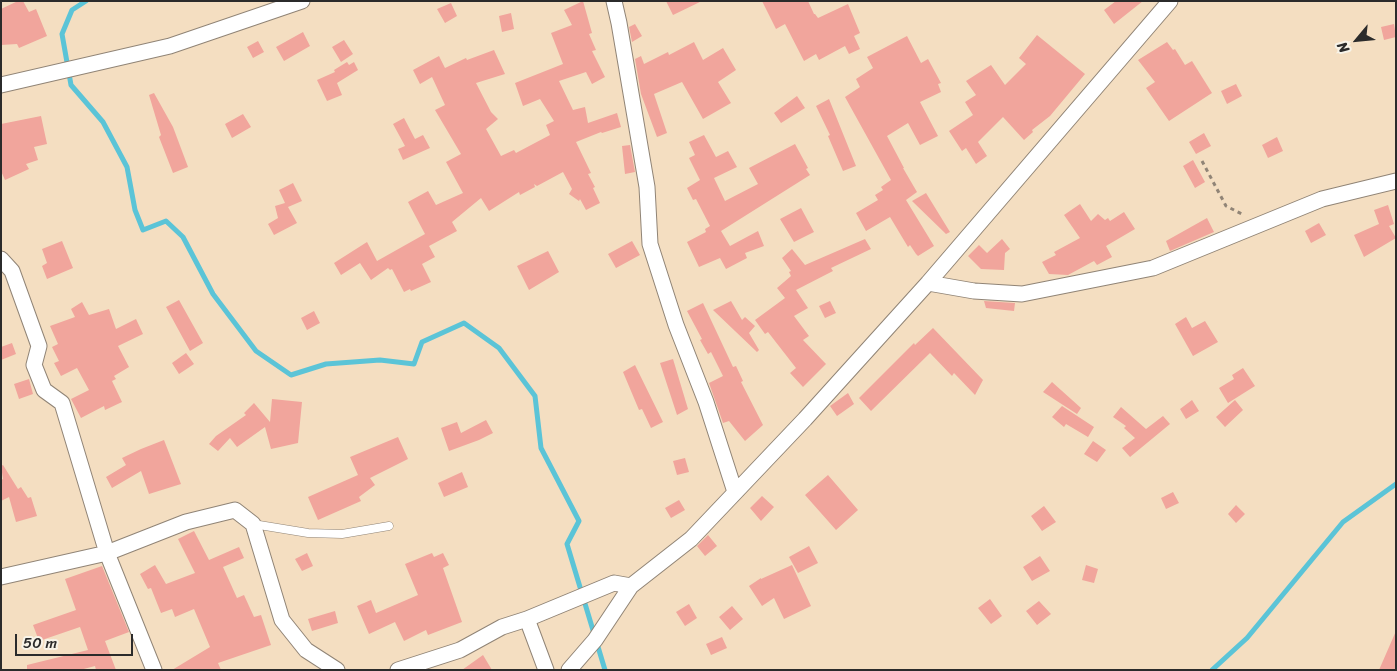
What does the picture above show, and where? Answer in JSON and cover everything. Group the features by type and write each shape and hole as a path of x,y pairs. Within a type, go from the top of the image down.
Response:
{"street":[{"path":"1,86 170,46 302,1"},
{"path":"614,1 647,187 650,244 676,325 706,402 735,492"},
{"path":"569,670 596,640 631,586 690,539 928,283 1170,1"},
{"path":"928,283 974,291 1022,294 1153,268 1322,199 1396,181"},
{"path":"1,259 12,271 39,346 34,365 44,390 62,403 107,553 154,670"},
{"path":"1,578 107,553 186,522 235,510 253,524 282,620 306,650 338,670"},
{"path":"398,670 460,650 502,627 527,619 614,583 631,586"},
{"path":"527,619 546,670"}],"lane":[{"path":"253,524 272,529 316,534 342,534 389,526"}],"path":[{"path":"1202,162 1226,206 1260,224"}],"building":[{"path":"18,1 23,1 29,12 36,9 47,36 19,48 17,44 1,45 1,9"},
{"path":"583,1 592,33 589,34 596,50 592,51 605,77 592,84 586,72 559,81 573,110 585,107 588,123 617,113 621,127 601,132 576,142 591,173 588,174 600,203 586,210 580,199 579,201 569,194 572,189 563,172 537,186 534,184 535,187 520,195 519,192 489,211 481,198 452,222 457,231 429,246 435,257 422,264 431,282 404,292 392,269 388,268 371,280 360,263 341,275 334,263 367,242 377,261 425,234 408,202 428,191 436,205 463,193 446,162 461,154 435,110 445,105 432,77 420,84 413,70 439,56 445,68 466,58 467,60 494,50 505,74 476,83 491,112 498,119 486,129 501,156 514,150 516,153 550,135 546,125 554,121 540,99 523,106 515,83 563,64 551,33 572,25 564,10"},
{"path":"666,1 702,1 673,15"},
{"path":"762,1 808,1 818,18 848,4 860,33 854,36 860,49 849,54 845,46 819,60 816,54 804,61 785,24 776,29"},
{"path":"1116,1 1143,1 1114,24 1104,10"},
{"path":"451,3 457,16 445,23 437,9"},
{"path":"511,13 514,29 502,32 499,16"},
{"path":"635,24 642,36 632,42 629,27"},
{"path":"1394,24 1396,37 1384,40 1381,27"},
{"path":"303,32 310,46 284,61 276,47"},
{"path":"1037,35 1085,74 1050,116 1032,130 1033,132 1024,140 1003,117 978,142 987,156 976,164 966,148 962,151 949,131 973,115 965,102 976,95 966,81 991,65 1005,85 1026,64 1019,58"},
{"path":"907,36 921,63 928,59 941,83 938,84 941,92 920,102 938,136 920,145 908,123 887,136 917,192 906,200 934,246 918,256 910,245 908,247 890,217 866,231 856,213 878,200 875,195 883,190 881,187 891,180 845,97 860,87 856,79 873,68 867,57"},
{"path":"344,40 353,54 341,62 332,47"},
{"path":"258,41 264,52 253,58 247,47"},
{"path":"694,42 703,60 723,48 736,70 718,82 731,103 703,119 682,82 654,94 667,133 657,137 641,94 635,59 641,56 644,64 668,52 669,55"},
{"path":"1167,42 1173,50 1175,49 1185,65 1192,61 1212,93 1169,121 1146,88 1155,82 1138,60"},
{"path":"347,62 349,65 354,62 358,70 337,83 342,95 327,101 317,80 335,72 334,70"},
{"path":"1236,84 1242,96 1227,104 1221,91"},
{"path":"154,93 173,127 188,167 173,173 159,137 161,135 149,95"},
{"path":"797,96 805,108 781,123 774,113"},
{"path":"829,99 856,166 843,171 828,136 830,135 816,106"},
{"path":"243,114 251,127 232,138 225,124"},
{"path":"41,116 47,144 34,147 38,160 26,164 29,169 5,180 1,171 1,124"},
{"path":"404,118 415,139 423,135 430,148 403,160 398,149 405,146 393,124"},
{"path":"1204,133 1211,146 1196,154 1189,142"},
{"path":"704,135 716,157 728,151 737,167 714,178 725,201 758,184 749,168 795,144 810,175 721,231 730,246 758,231 764,246 745,253 747,258 726,269 720,258 699,267 687,242 706,232 705,229 710,226 696,199 693,200 687,188 700,180 689,158 695,155 689,142"},
{"path":"1277,137 1283,151 1268,158 1262,145"},
{"path":"630,145 635,172 625,174 622,146"},
{"path":"1193,160 1205,182 1195,188 1183,166"},
{"path":"293,183 302,201 288,207 297,223 274,235 268,224 278,218 275,206 285,203 279,190"},
{"path":"926,193 950,232 946,234 912,201"},
{"path":"1080,204 1091,221 1098,214 1105,220 1108,218 1110,221 1124,212 1135,229 1106,246 1112,257 1097,265 1094,261 1068,275 1049,274 1042,262 1056,255 1054,252 1080,238 1064,215"},
{"path":"1388,205 1394,224 1389,226 1396,238 1364,257 1354,235 1379,224 1374,210"},
{"path":"801,208 814,232 794,242 780,219"},
{"path":"1207,218 1214,232 1170,251 1166,241"},
{"path":"1319,223 1326,235 1311,243 1305,231"},
{"path":"865,239 871,249 831,268 833,271 796,290 808,308 794,316 809,336 803,340 826,364 803,387 790,373 796,368 768,332 765,334 755,320 785,298 777,288 791,276 789,272 791,271 782,258 792,249 805,265"},
{"path":"1002,239 1010,249 1005,253 1004,270 981,269 968,256 979,245 987,253"},
{"path":"62,241 73,268 47,279 42,266 47,263 42,249"},
{"path":"632,241 640,255 616,268 608,254"},
{"path":"548,251 559,272 529,290 517,266"},
{"path":"179,300 203,343 190,351 166,307"},
{"path":"731,301 742,320 745,317 755,326 749,333 759,350 757,352 713,310"},
{"path":"830,301 836,313 825,318 819,306"},
{"path":"984,301 1015,303 1014,311 986,308"},
{"path":"82,302 89,315 109,309 116,329 136,319 143,334 118,346 129,367 114,376 116,379 112,381 122,402 105,410 104,406 81,418 71,399 89,390 77,368 61,376 54,363 59,361 52,347 58,344 50,326 75,317 71,309"},
{"path":"703,303 733,367 736,366 743,381 741,382 763,425 745,441 729,421 723,423 709,383 723,376 711,352 708,354 700,340 702,339 687,311"},
{"path":"314,311 320,323 307,330 301,318"},
{"path":"1186,317 1192,328 1205,321 1218,342 1193,356 1175,324"},
{"path":"933,328 983,380 975,395 954,373 952,376 930,353 871,411 859,398 914,343 915,345"},
{"path":"12,343 16,354 1,360 1,347"},
{"path":"186,353 194,364 179,374 172,363"},
{"path":"673,359 688,409 677,415 660,363"},
{"path":"635,365 663,422 651,428 642,409 639,410 623,372"},
{"path":"1243,368 1255,386 1228,403 1219,388 1234,379 1232,375"},
{"path":"29,379 33,394 19,399 14,384"},
{"path":"1052,382 1081,408 1077,414 1043,392"},
{"path":"848,393 854,404 837,416 830,406"},
{"path":"272,399 302,402 298,443 271,449 265,427 237,447 230,438 218,451 209,444 216,436 246,415 244,413 254,403 270,422"},
{"path":"1192,400 1199,411 1186,419 1180,409"},
{"path":"1235,400 1243,410 1225,427 1216,417"},
{"path":"1062,406 1094,427 1088,437 1066,424 1064,427 1052,417"},
{"path":"1121,407 1146,429 1163,416 1170,424 1130,457 1122,448 1135,438 1124,428 1126,426 1113,417"},
{"path":"486,420 493,433 449,451 441,428 457,422 461,433"},
{"path":"398,437 408,459 370,478 375,485 359,497 361,501 318,520 308,497 358,475 350,457"},
{"path":"164,440 181,484 149,494 141,471 112,488 106,477 126,465 122,458"},
{"path":"1093,441 1106,450 1097,462 1084,454"},
{"path":"685,458 689,472 677,475 673,461"},
{"path":"3,465 18,489 21,487 28,498 31,497 37,516 16,522 9,497 1,501 1,480 3,479 1,466"},
{"path":"462,472 468,487 444,497 438,483"},
{"path":"828,475 858,510 836,530 805,495"},
{"path":"1173,492 1179,503 1166,509 1161,498"},
{"path":"762,496 774,507 761,521 750,508"},
{"path":"679,500 685,510 671,518 665,508"},
{"path":"1236,505 1245,514 1236,523 1228,514"},
{"path":"1044,506 1056,522 1042,531 1031,516"},
{"path":"194,531 209,560 239,547 244,558 223,567 237,598 244,595 254,617 261,615 271,645 218,663 221,670 172,670 210,647 194,609 175,617 172,609 161,613 151,588 148,589 140,574 155,565 166,584 195,573 178,539"},
{"path":"708,535 717,546 705,556 697,546"},
{"path":"809,546 818,563 798,573 789,557"},
{"path":"307,553 313,566 302,571 295,559"},
{"path":"432,553 434,557 443,553 449,565 443,568 462,622 428,635 426,630 404,641 395,622 369,634 357,606 371,600 376,613 418,595 405,564"},
{"path":"1040,556 1050,571 1032,581 1023,567"},
{"path":"792,565 811,606 784,619 774,598 762,606 749,586 761,578"},
{"path":"1086,565 1098,569 1094,583 1082,580"},
{"path":"102,566 129,632 105,641 116,670 96,670 95,666 80,670 27,670 27,665 88,650 80,627 39,641 33,625 76,610 65,579"},
{"path":"990,599 1002,616 991,624 978,608"},
{"path":"1039,601 1051,614 1037,625 1026,611"},
{"path":"689,604 697,618 685,626 676,612"},
{"path":"732,606 743,619 730,630 719,617"},
{"path":"335,611 338,623 312,631 308,619"},
{"path":"1396,631 1396,670 1379,670"},
{"path":"722,637 727,648 711,655 706,644"},
{"path":"483,655 492,670 462,670"}],"waterway":[{"path":"86,1 72,10 62,34 71,85 103,122 127,167 135,210 143,230 166,221 183,237 213,294 256,351 291,375 326,364 380,360 414,364 422,342 464,323 499,348 535,396 541,448 579,521 567,544 605,670"},
{"path":"1212,670 1247,638 1343,522 1396,484"}]}
